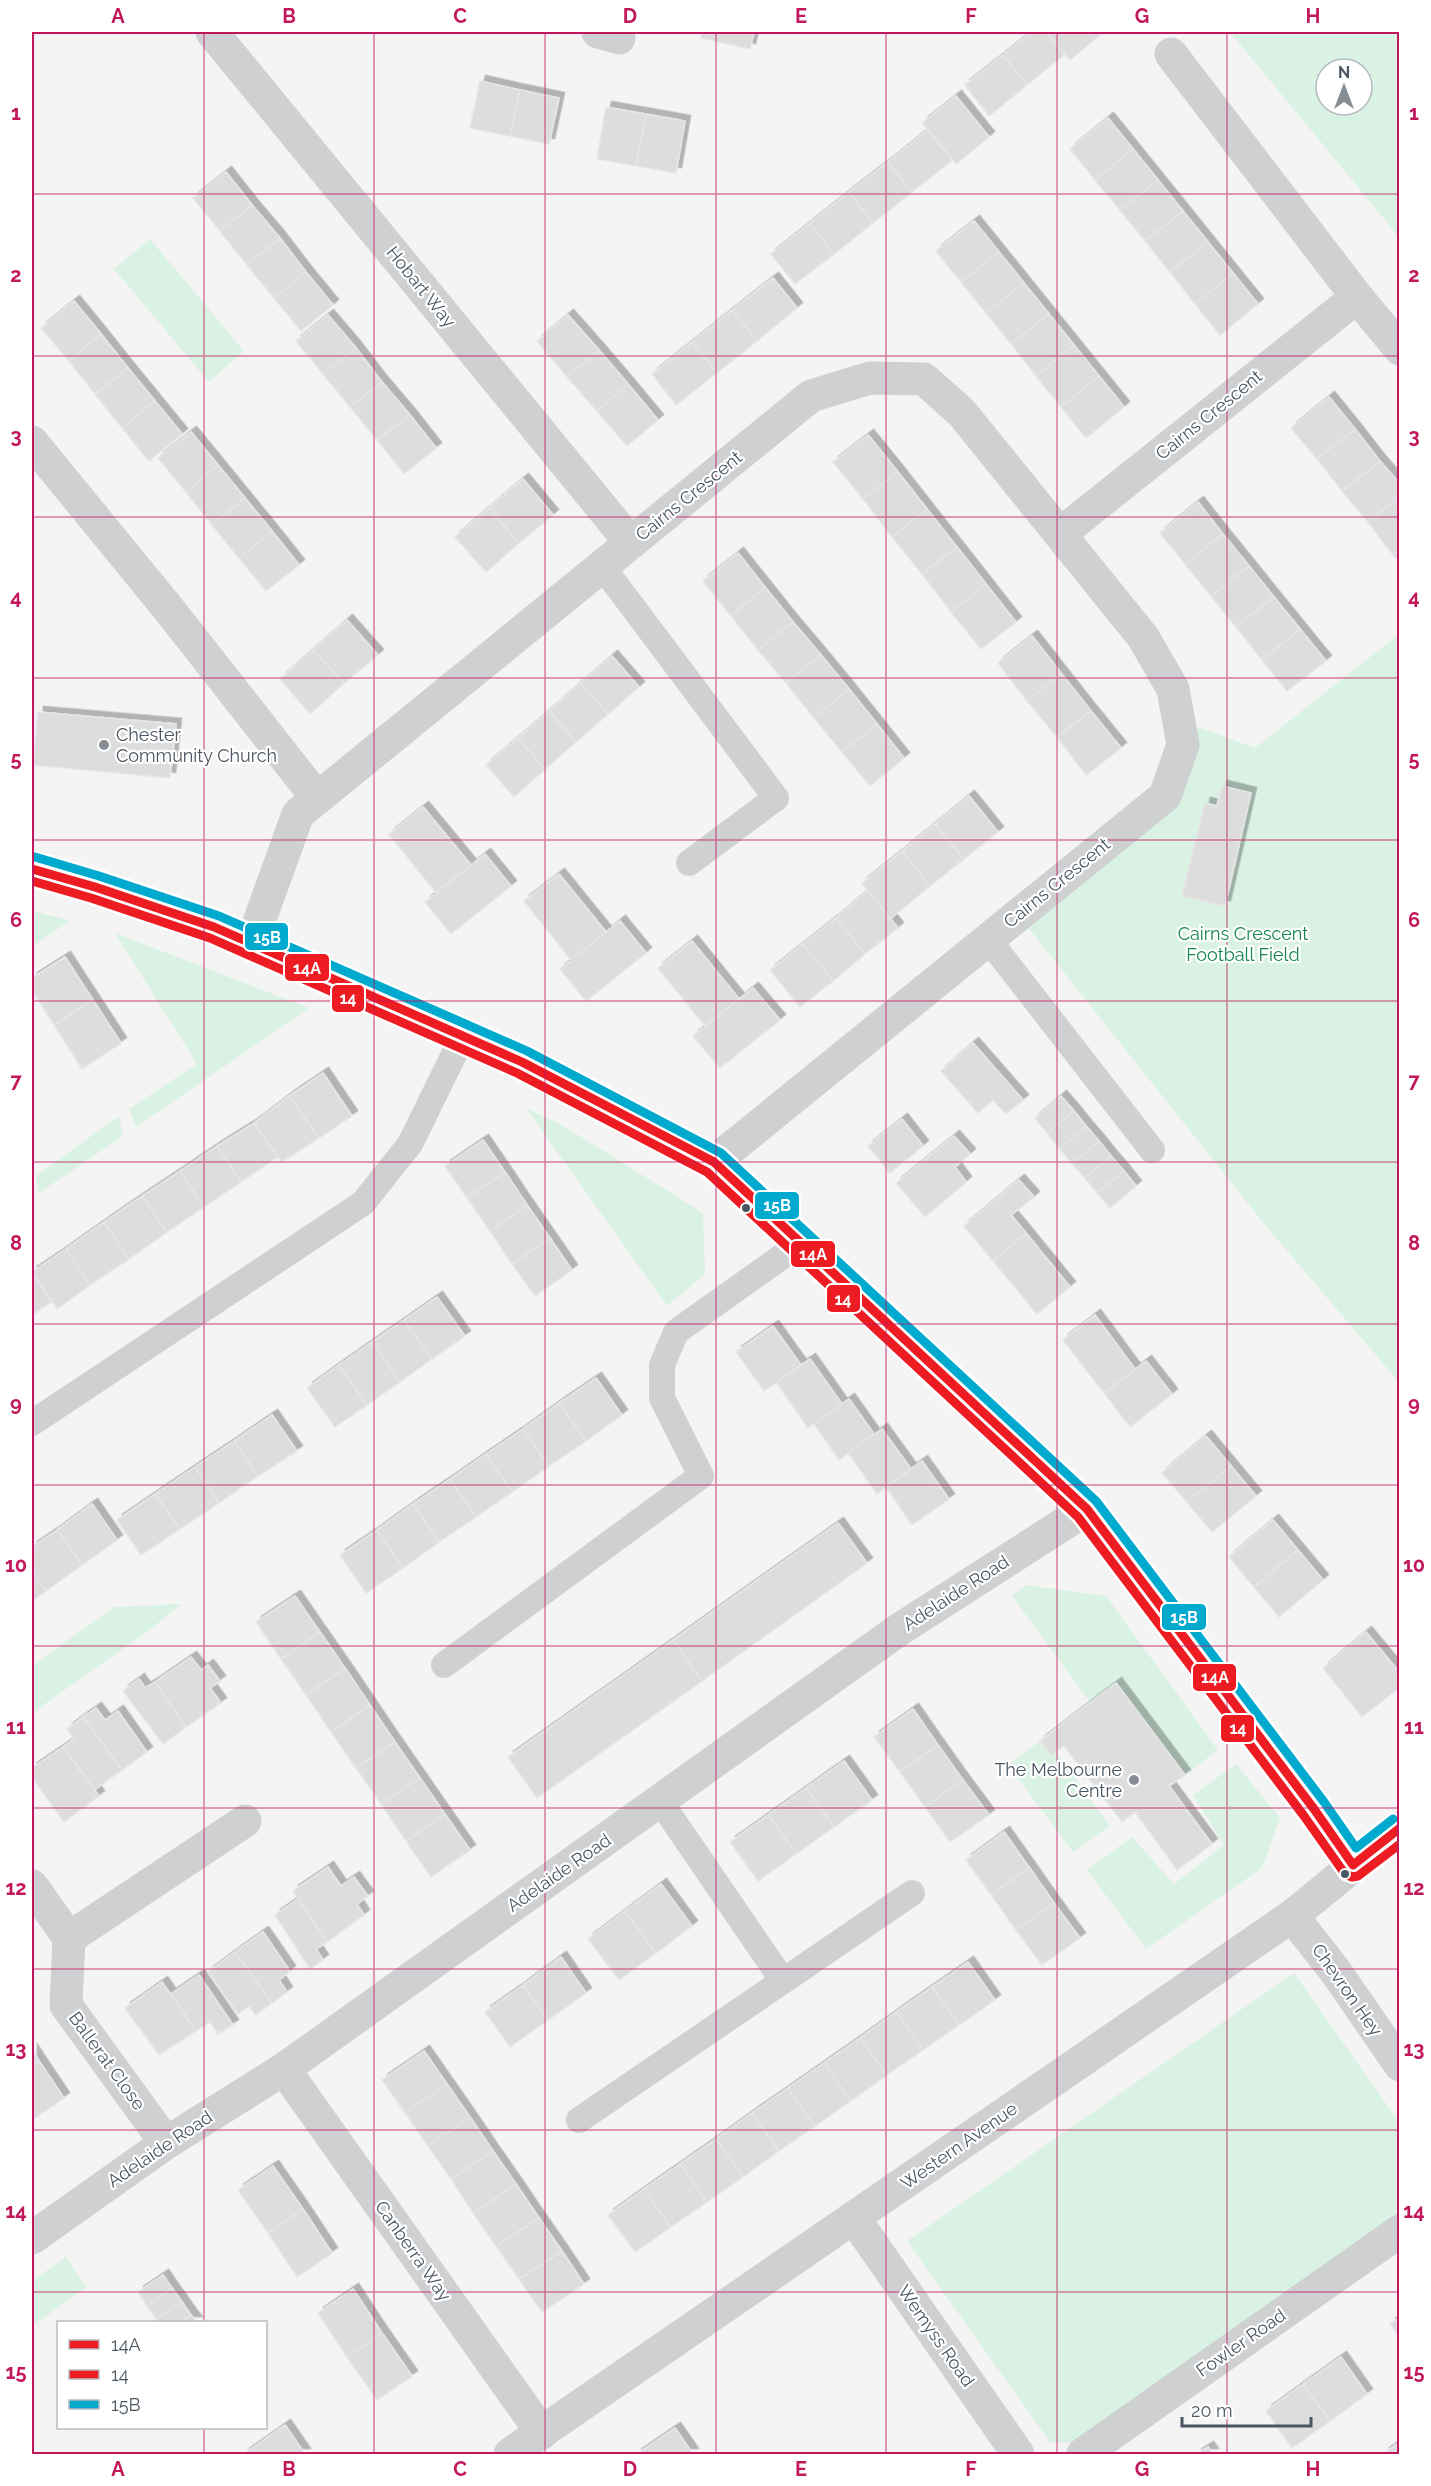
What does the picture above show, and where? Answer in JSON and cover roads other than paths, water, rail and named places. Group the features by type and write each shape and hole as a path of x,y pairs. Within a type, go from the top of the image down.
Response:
{"street":[{"name":"Hobart Way","path":"212,32 631,543"},
{"path":"1172,54 1400,349"},
{"name":"Cairns Crescent","path":"1060,534 1358,297"},
{"name":"Cairns Crescent","path":"251,944 298,814 317,798 812,396 870,378 924,379 962,413 1143,637 1173,688 1183,745 1165,796 714,1162"},
{"path":"32,442 167,607 317,798"},
{"path":"32,869 214,927 522,1062 714,1162 1087,1509 1314,1809 1353,1865"},
{"name":"Adelaide Road","path":"32,2238 166,2143 284,2069 900,1629 1087,1509"},
{"path":"32,1886 69,1938 245,1821"},
{"name":"Western Avenue","path":"510,2454 1292,1916 1400,1828"},
{"name":"Chevron Hey","path":"1292,1916 1336,1972 1400,2065"},
{"name":"Ballerat Close","path":"69,1938 66,2005 166,2143"},
{"name":"Canberra Way","path":"284,2069 542,2433"},
{"name":"Wemyss Road","path":"854,2218 1018,2454"},
{"name":"Fowler Road","path":"1083,2454 1400,2231"}],"lane":[{"path":"602,566 776,798 689,863"},
{"path":"988,939 1152,1150"},
{"path":"32,1423 363,1203 410,1144 463,1036"},
{"path":"444,1665 701,1476 662,1398 662,1365 676,1332 801,1243"},
{"path":"660,1801 783,1981"},
{"path":"579,2120 912,1893"}],"place":[{"name":"Chester Community Church","path":"104,745"},
{"name":"The Melbourne Centre","path":"1134,1780"}],"park label":[{"name":"Cairns Crescent Football Field","path":"1243,944"}]}
